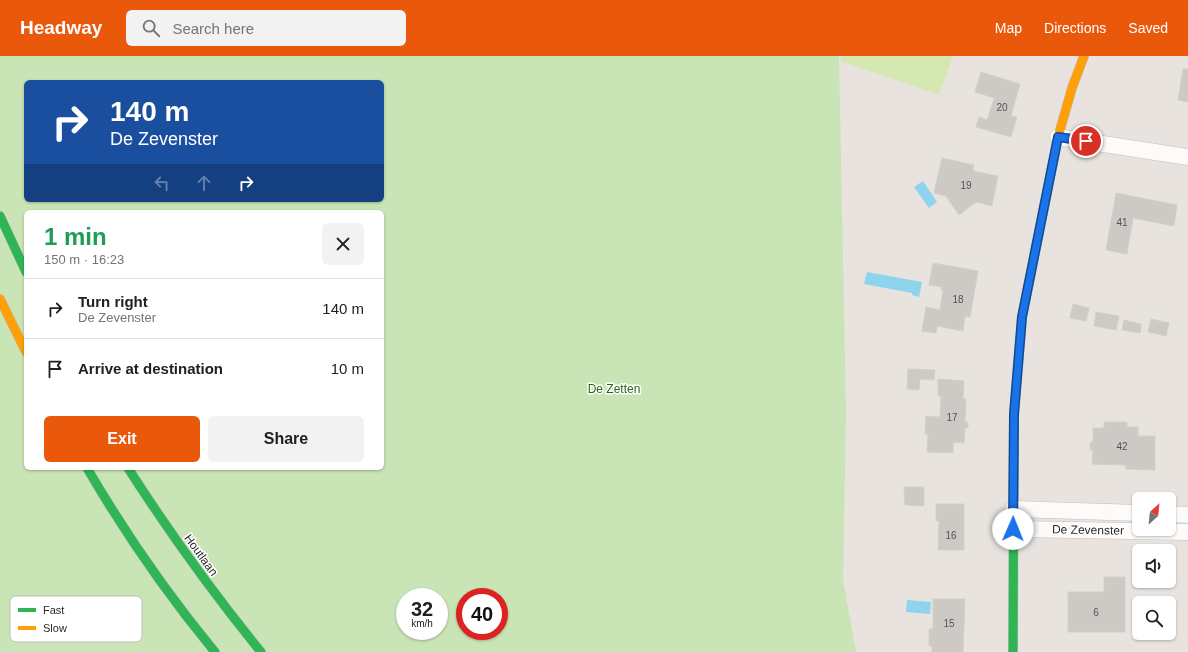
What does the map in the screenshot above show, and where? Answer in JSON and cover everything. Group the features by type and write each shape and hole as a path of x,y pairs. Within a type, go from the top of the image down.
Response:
{"street":[{"path":"1013,652 1014,414 1022,317 1058,137 1072,88 1084,56"},
{"path":"1058,137 1188,157"},
{"path":"0,216 24,268"},
{"path":"0,298 24,348"},
{"path":"88,470 118,518 158,577 215,652"},
{"name":"Houtlaan","path":"129,470 187,557 229,613 261,652"},
{"name":"De Zevenster","path":"1013,509 1132,513"},
{"path":"1176,514 1188,515"},
{"name":"De Zevenster","path":"1013,529 1188,532"}],"green space":[{"name":"De Zetten","path":"0,56 839,56 846,413 843,580 856,652 0,652"},
{"path":"842,56 953,56 939,95 840,61"}],"water":[{"path":"923,181 937,202 929,208 914,187"},
{"path":"867,272 922,282 919,297 912,295 912,293 864,284"},
{"path":"907,600 931,602 930,614 906,612"}],"building":[{"path":"1183,69 1188,69 1188,102 1178,100"},
{"path":"981,72 1020,84 1011,116 1017,117 1011,137 976,127 979,117 987,120 994,98 975,92"},
{"path":"942,158 974,165 973,171 998,176 992,206 976,202 959,215 946,196 934,193"},
{"path":"1116,193 1177,205 1174,226 1133,218 1127,254 1106,250"},
{"path":"933,263 978,271 970,317 965,316 963,331 937,326 936,333 922,331 926,307 940,310 943,290 941,290 942,287 929,285"},
{"path":"1073,304 1089,308 1086,321 1070,318"},
{"path":"1096,312 1119,316 1116,330 1094,326"},
{"path":"1151,319 1169,323 1166,336 1148,332"},
{"path":"1124,320 1141,324 1140,333 1122,330"},
{"path":"908,369 935,370 934,380 920,379 919,390 907,389"},
{"path":"938,379 964,381 963,399 966,399 965,422 968,422 968,428 965,428 964,443 953,442 953,453 927,452 928,434 925,434 926,416 940,417 941,396 938,396"},
{"path":"1104,422 1127,422 1127,427 1138,427 1138,436 1155,436 1155,470 1126,469 1126,465 1092,464 1093,451 1090,449 1090,443 1093,441 1093,428 1104,428"},
{"path":"904,487 924,487 924,506 905,505"},
{"path":"936,504 964,504 964,550 938,550 939,521 936,521"},
{"path":"1104,577 1125,577 1125,632 1068,632 1068,592 1104,592"},
{"path":"933,599 965,599 963,652 932,652 932,646 929,646 929,629 933,629"}],"traffic: fast":[{"path":"0,216 24,268"},
{"path":"1013,652 1014,414 1022,317 1026,297"},
{"path":"88,470 147,563 215,652"},
{"path":"129,470 192,562 261,652"}],"traffic: slow":[{"path":"1026,297 1058,137 1072,88 1084,56"},
{"path":"0,299 24,348"}],"route":[{"path":"1013,529 1014,414 1022,317 1058,137 1086,141"}]}
